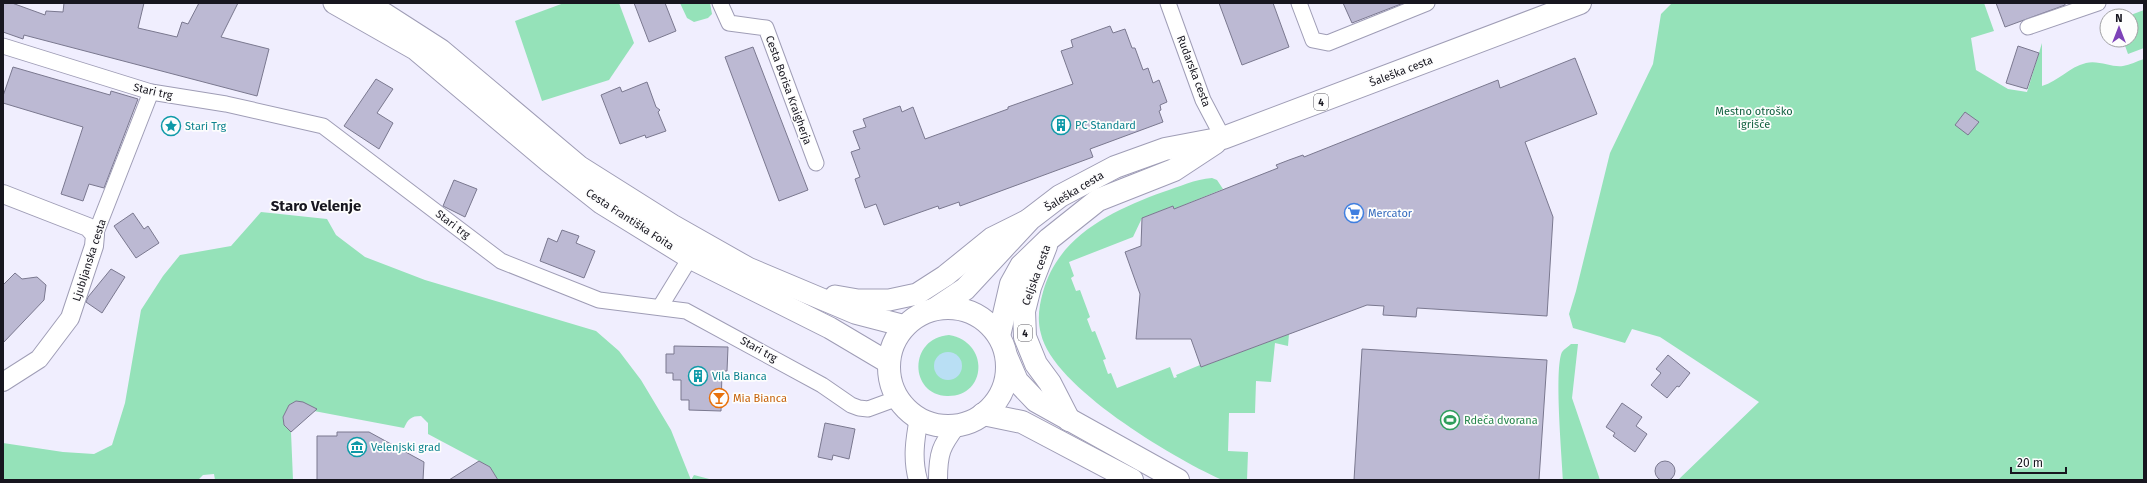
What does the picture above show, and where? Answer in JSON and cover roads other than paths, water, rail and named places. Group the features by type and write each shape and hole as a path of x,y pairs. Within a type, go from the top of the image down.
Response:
{"main road":[{"name":"Cesta Františka Foita","path":"334,3 415,49 548,161 601,203 690,258 830,328 889,362"},
{"name":"Cesta Františka Foita","path":"364,3 385,14 441,50 580,167 672,225 748,268 855,313 905,326"},
{"name":"Šaleška cesta","path":"935,309 965,288 1030,220 1060,196 1115,167 1165,149 1223,138 1580,3"},
{"name":"Šaleška cesta","path":"1002,345 1010,284 1021,266 1049,239 1098,200 1174,170 1223,138"},
{"name":"Cesta Františka Foita","path":"802,291 858,300 889,300 917,294 945,276 992,238 1030,220"},
{"name":"Celjska cesta","path":"1049,239 1030,287 1024,311 1025,337 1036,364 1050,383 1069,420"},
{"path":"935,309 953,308 971,312 987,322 1002,345 1017,381 1036,401 1178,480"},
{"name":"4","path":"935,309 919,315 905,326 897,337 891,349 889,362 892,387 907,410 918,418 937,425 957,425 971,421 983,414"},
{"path":"983,414 993,405 1003,387 1007,367 1002,345"},
{"path":"983,414 1022,422 1132,480"}],"street":[{"name":"Cesta Borisa Kraigherja","path":"720,3 729,23 766,28 816,163"},
{"name":"Rudarska cesta","path":"1168,3 1203,100 1223,138"},
{"path":"1299,3 1313,40 1328,43 1427,3"},
{"path":"2028,27 2098,3"},
{"name":"Stari trg","path":"3,46 151,92 226,104 323,126 502,261 599,300 686,311 822,385 851,405 868,409 898,398"},
{"name":"Ljubljanska cesta","path":"3,382 39,359 70,318 94,246 95,235 151,92"},
{"path":"3,194 88,227 95,235"},
{"path":"660,307 690,258"},
{"path":"918,418 914,446 914,468 918,480"},
{"path":"938,480 938,463 942,444 957,425"}],"water":[{"path":"948,352 958,356 962,366 958,376 948,380 938,376 934,366 938,356"}],"place":[{"name":"PC Standard","path":"1061,125"},
{"name":"Stari Trg","path":"171,126"},
{"name":"Mercator","path":"1354,213"},
{"name":"Vila Bianca","path":"698,376"},
{"name":"Mia Bianca","path":"719,398"},
{"name":"Rdeča dvorana","path":"1450,420"},
{"name":"Velenjski grad","path":"357,447"}],"district":[{"name":"Staro Velenje","path":"316,206"}],"park label":[{"name":"Mestno otroško igrišče","path":"1754,117"}]}
